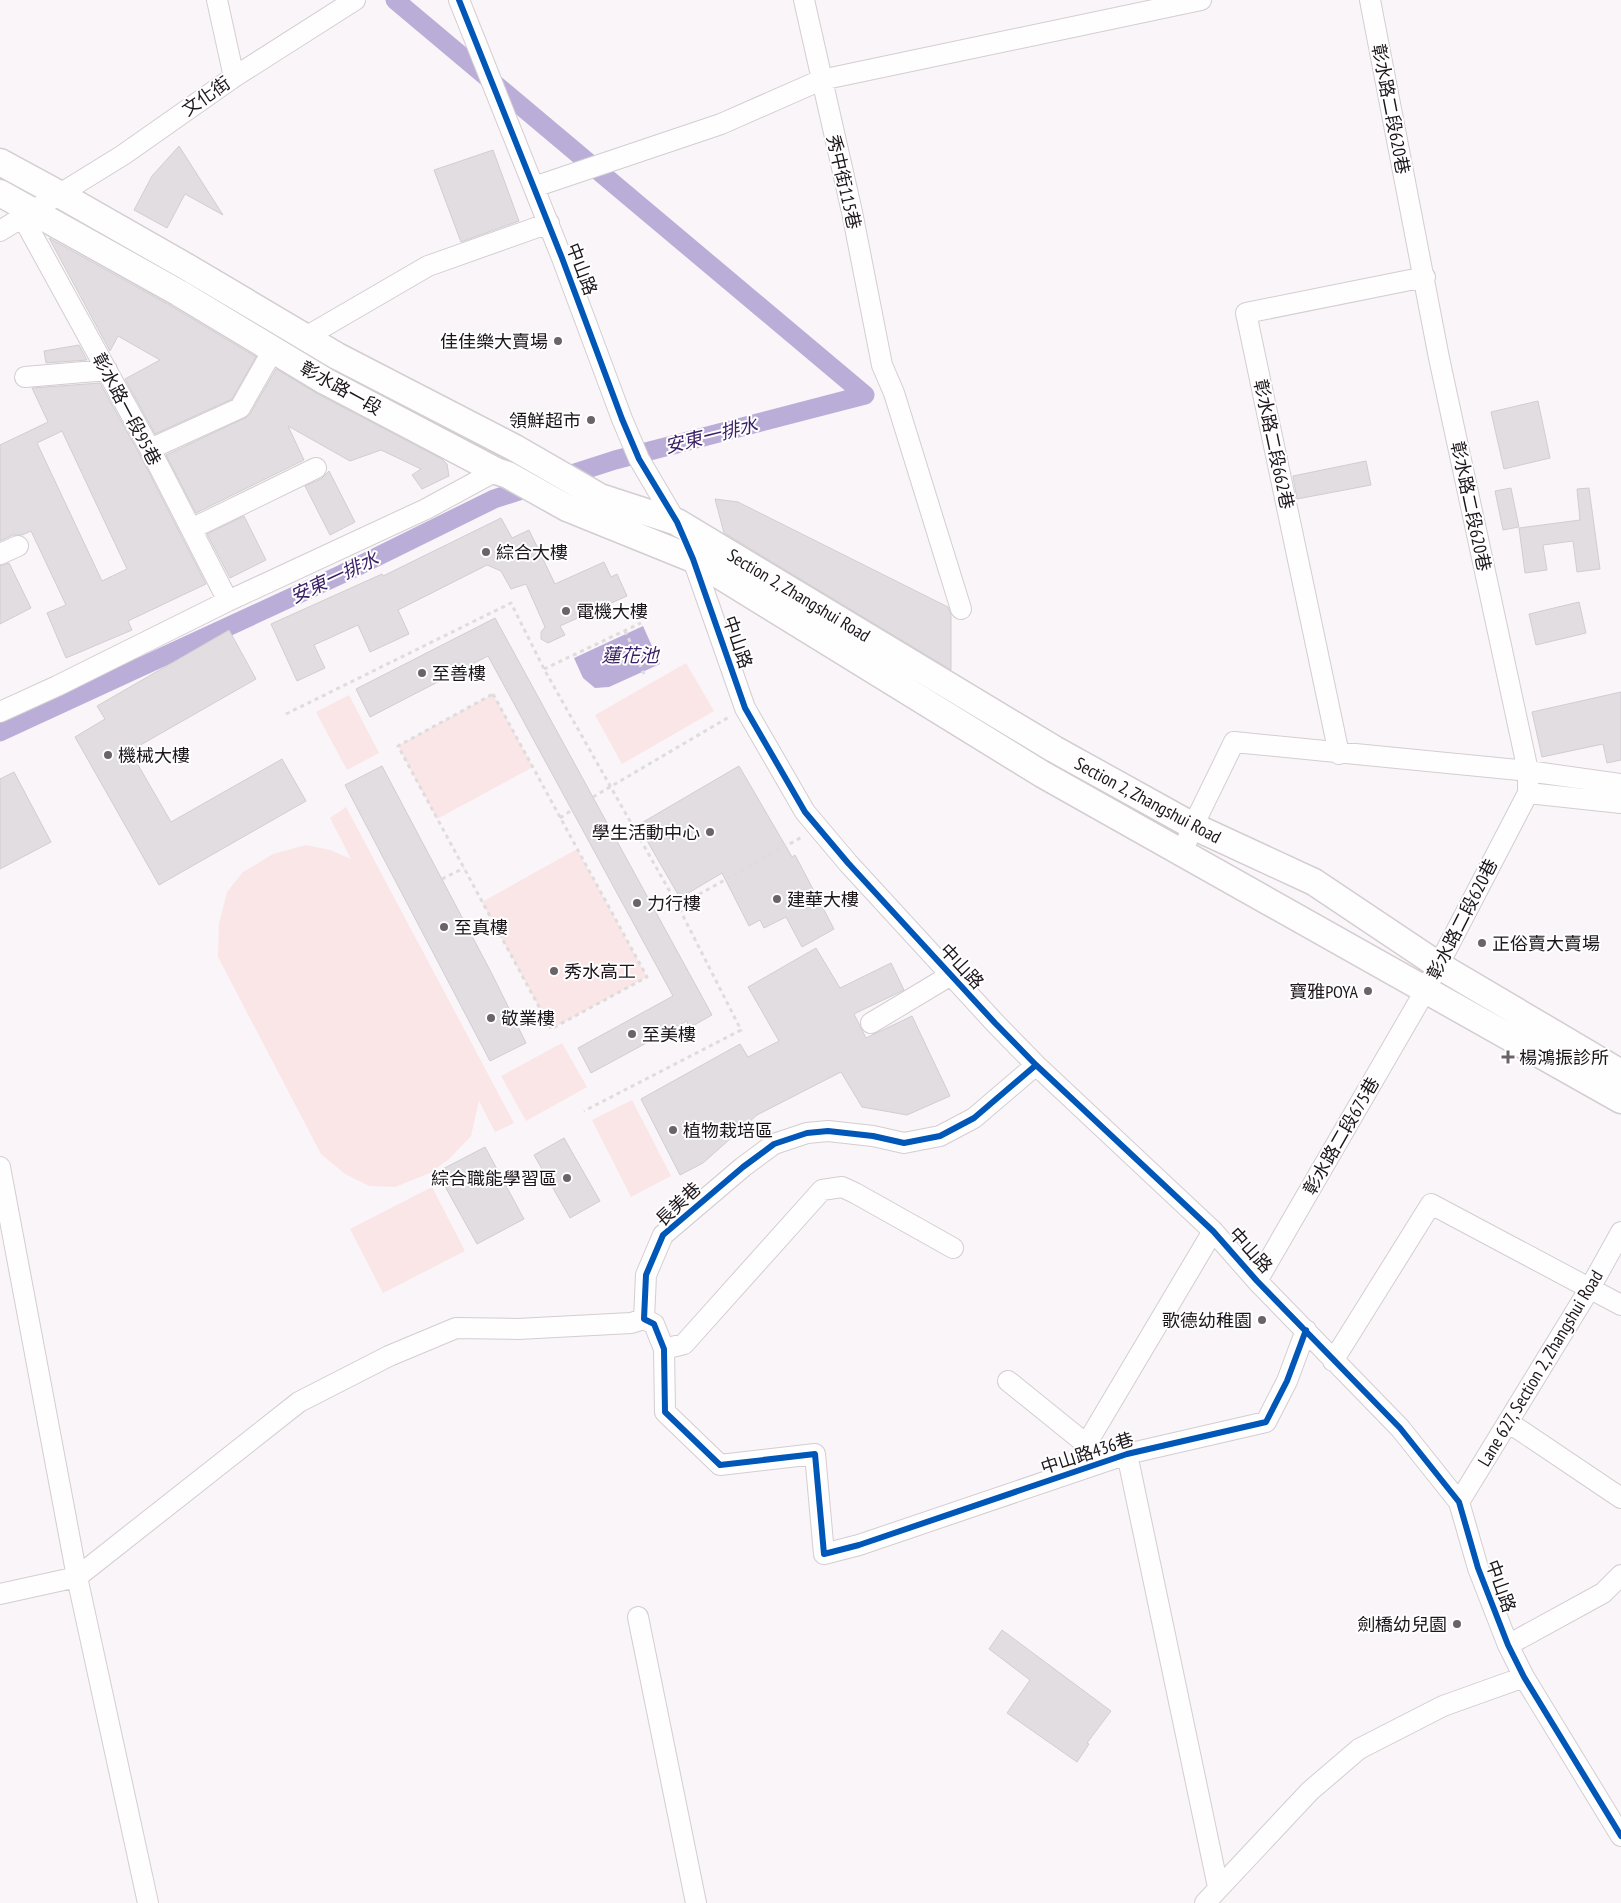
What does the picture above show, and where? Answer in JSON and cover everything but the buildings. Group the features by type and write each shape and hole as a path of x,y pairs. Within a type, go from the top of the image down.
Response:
{"main road":[{"name":"彰水路一段","path":"0,162 187,267 304,338 515,448 600,497 677,522"},
{"name":"彰水路一段","path":"0,193 28,215 179,294 325,380 567,508 693,559"},
{"name":"Section 2, Zhangshui Road","path":"677,522 1054,749 1192,826 1314,882 1438,965 1621,1073"},
{"name":"Section 2, Zhangshui Road","path":"693,559 1042,774 1621,1100"},
{"path":"1042,774 1054,749"}],"street":[{"path":"216,0 234,77"},
{"name":"文化街","path":"0,231 122,155 234,77 355,0"},
{"name":"中山路","path":"459,0 549,223 622,419 639,459 677,522 693,559 745,708 805,812 848,864 1036,1065 1213,1231 1257,1281 1400,1428 1459,1502 1478,1568 1508,1645 1524,1677 1621,1836"},
{"name":"秀中街115巷","path":"804,0 852,212 882,365 894,393 961,608"},
{"path":"534,188 720,124 821,80 1201,0"},
{"name":"彰水路二段620巷","path":"1370,0 1440,358 1528,771 1528,793 1425,991"},
{"name":"彰水路一段95巷","path":"28,215 228,601"},
{"path":"304,338 428,266 549,223"},
{"name":"彰水路二段662巷","path":"1339,754 1246,313 1425,277"},
{"path":"150,449 240,408 273,350"},
{"path":"25,377 107,370"},
{"path":"191,529 316,468"},
{"path":"0,712 57,686 228,601 502,473"},
{"path":"1182,854 1192,826 1234,742 1339,754 1528,771 1621,784"},
{"path":"1528,793 1621,803"},
{"path":"871,1023 951,975"},
{"name":"彰水路二段675巷","path":"1257,1281 1425,991"},
{"name":"長美巷","path":"644,1319 646,1275 663,1235 743,1166 774,1144 807,1133 828,1131 873,1136 904,1143 940,1136 974,1118 1036,1065"},
{"path":"0,1167 77,1578 148,1903"},
{"path":"0,1594 77,1578 299,1402 389,1356 456,1328 518,1329 631,1323 644,1319 654,1324 664,1349 684,1344 822,1190 842,1187 953,1248"},
{"path":"1333,1361 1431,1204 1621,1305"},
{"path":"1087,1443 1213,1231"},
{"name":"Lane 627, Section 2, Zhangshui Road","path":"1459,1502 1590,1288 1621,1232"},
{"name":"中山路436巷","path":"664,1349 665,1412 720,1465 815,1454 824,1554 859,1545 1127,1454 1266,1422 1287,1381 1306,1330"},
{"path":"1008,1381 1087,1443 1106,1462"},
{"path":"1508,1422 1621,1498"},
{"name":"中山路436巷","path":"1127,1454 1218,1888"},
{"path":"1508,1645 1603,1593 1621,1575"},
{"path":"638,1617 696,1903"},
{"path":"1205,1903 1310,1791 1359,1749 1443,1706 1524,1677"}],"path":[{"path":"286,714 511,603 544,669 678,906 741,1030 584,1111"},
{"path":"544,669 641,623"},
{"path":"625,631 632,646"},
{"path":"636,656 644,674"},
{"path":"493,694 560,818 646,977 551,1029 398,746 493,694"},
{"path":"593,797 745,708"},
{"path":"560,818 572,810"},
{"path":"678,906 818,828"},
{"path":"442,880 464,868"}],"shaded area":[{"path":"686,663 714,711 622,764 595,715"},
{"path":"493,694 533,767 437,819 398,746"},
{"path":"349,695 379,753 347,770 316,712"},
{"path":"346,807 514,1123 495,1132 479,1101 471,1136 449,1159 430,1173 395,1187 369,1186 345,1174 321,1154 218,957 219,924 227,892 243,872 273,854 306,845 330,850 351,859 330,818"},
{"path":"577,849 647,977 551,1029 482,902"},
{"path":"562,1043 587,1087 526,1121 501,1076"},
{"path":"632,1100 671,1176 631,1197 592,1120"},
{"path":"432,1187 465,1251 383,1293 350,1229"}],"water":[{"name":"蓮花池","path":"643,626 660,664 609,687 595,688 583,678 574,658"}],"waterway":[{"name":"安東一排水","path":"0,732 342,574 494,499 615,460 865,395 395,0"}],"cycle path":[{"path":"459,0 562,258 622,419 639,459 677,522 693,559 745,708 805,812 848,863 995,1023 1036,1065 1213,1231 1257,1281 1400,1428 1459,1502 1478,1568 1508,1645 1524,1677 1621,1836"},
{"path":"1036,1065 974,1118 940,1136 904,1143 873,1136 828,1131 807,1133 774,1144 743,1167 663,1235 646,1275 644,1319 654,1324 664,1349 665,1412 720,1465 815,1454 824,1554 859,1545 1127,1454 1266,1422 1287,1381 1306,1330"}],"place":[{"name":"佳佳樂大賣場","path":"558,341"},
{"name":"領鮮超市","path":"591,420"},
{"name":"綜合大樓","path":"486,552"},
{"name":"電機大樓","path":"566,611"},
{"name":"至善樓","path":"422,673"},
{"name":"機械大樓","path":"108,755"},
{"name":"學生活動中心","path":"710,832"},
{"name":"建華大樓","path":"777,899"},
{"name":"力行樓","path":"637,903"},
{"name":"至真樓","path":"444,927"},
{"name":"正俗賣大賣場","path":"1482,943"},
{"name":"秀水高工","path":"554,971"},
{"name":"寶雅POYA","path":"1368,991"},
{"name":"敬業樓","path":"491,1018"},
{"name":"至美樓","path":"632,1034"},
{"name":"楊鴻振診所","path":"1508,1057"},
{"name":"植物栽培區","path":"673,1130"},
{"name":"綜合職能學習區","path":"567,1178"},
{"name":"歌德幼稚園","path":"1262,1320"},
{"name":"劍橋幼兒園","path":"1457,1624"}]}
